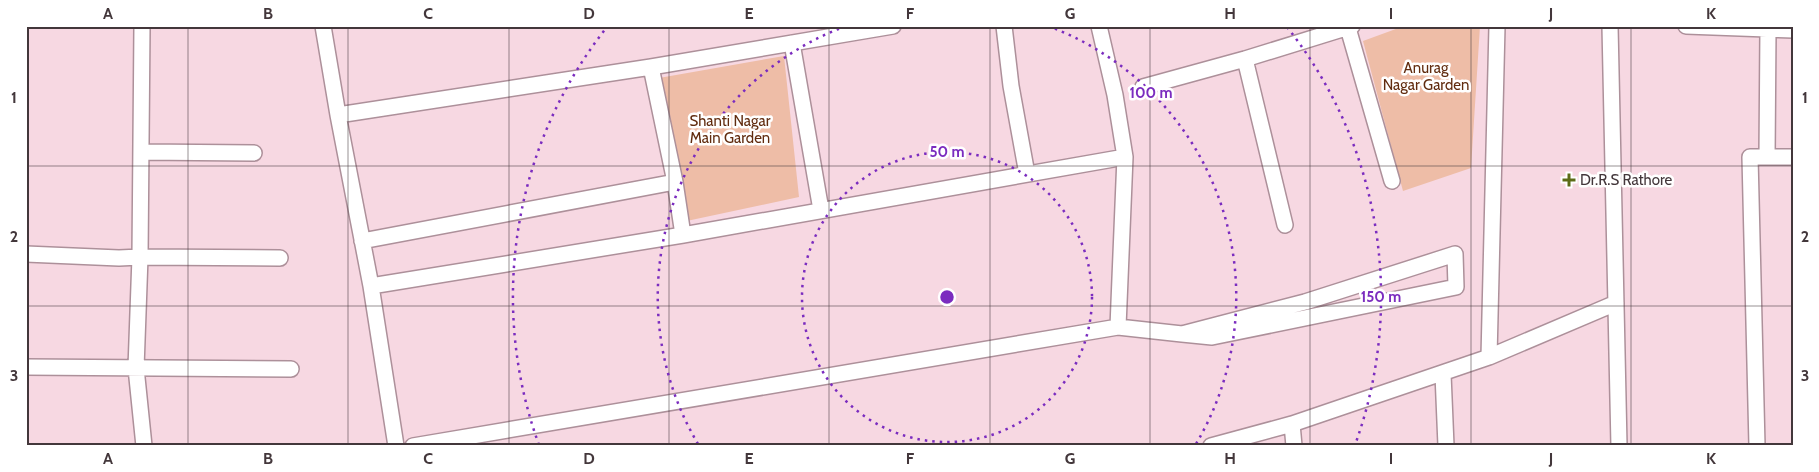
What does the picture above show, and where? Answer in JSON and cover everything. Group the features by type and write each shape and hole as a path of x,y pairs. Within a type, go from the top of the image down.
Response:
{"street":[{"path":"142,26 140,256 136,368 144,446"},
{"path":"324,26 338,115 371,286 396,446"},
{"path":"338,115 651,67 893,26"},
{"path":"1004,26 1011,86 1027,174"},
{"path":"1099,26 1125,157 1118,327"},
{"path":"1489,357 1497,26"},
{"path":"1610,26 1618,446"},
{"path":"1686,26 1793,30"},
{"path":"1143,87 1245,59 1350,27 1392,182"},
{"path":"1767,158 1768,29"},
{"path":"792,43 821,210"},
{"path":"1245,59 1285,225"},
{"path":"651,67 675,182 683,235"},
{"path":"141,152 254,153"},
{"path":"1757,446 1750,157 1793,156"},
{"path":"371,286 683,235 1125,157"},
{"path":"362,242 675,182"},
{"path":"26,254 119,258 140,256 280,258"},
{"path":"413,446 1118,327 1182,334 1212,337 1456,287 1455,254 1306,302 1182,334"},
{"path":"1211,446 1292,424 1443,374 1489,357 1616,303"},
{"path":"26,366 291,369"},
{"path":"1443,374 1446,446"},
{"path":"1292,424 1294,446"}],"green space":[{"name":"Anurag Nagar Garden","path":"1404,26 1480,26 1471,168 1403,191 1363,41"},
{"name":"Shanti Nagar Main Garden","path":"784,56 799,197 682,222 659,78"}],"place":[{"name":"Dr.R.S Rathore","path":"1569,180"}]}
